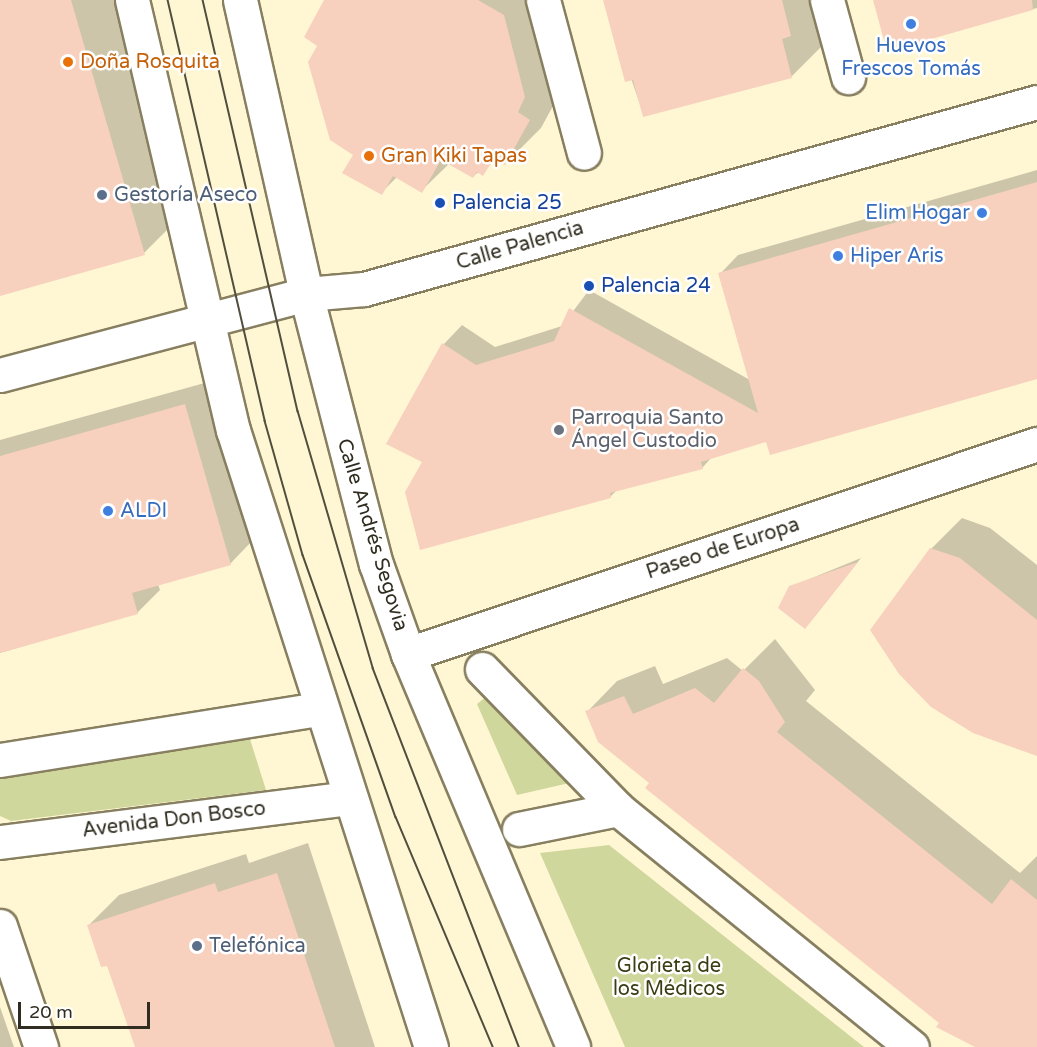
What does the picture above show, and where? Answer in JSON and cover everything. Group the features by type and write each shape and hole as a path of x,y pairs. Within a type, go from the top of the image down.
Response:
{"main road":[{"path":"132,0 233,430 348,798 431,1047"},
{"name":"Calle Andrés Segovia","path":"240,0 306,294 376,564 408,654 573,1047"},
{"path":"543,0 584,153"},
{"path":"827,0 848,77"},
{"name":"Calle Palencia","path":"0,375 206,318 306,294 364,290 1037,102"},
{"name":"Paseo de Europa","path":"408,654 1037,444"},
{"path":"482,669 618,809 912,1047"},
{"path":"0,760 320,709"},
{"name":"Avenida Don Bosco","path":"0,842 348,798"},
{"path":"519,829 618,809"},
{"path":"0,926 41,1047"}],"green space":[{"path":"490,694 578,781 517,795 477,704"},
{"path":"249,736 266,790 11,821 0,816 0,774"},
{"name":"Glorieta de los Médicos","path":"609,845 864,1047 625,1047 540,853"}],"building":[{"path":"0,0 71,0 145,255 0,296"},
{"path":"324,0 478,0 504,15 525,97 518,112 530,120 505,165 493,160 483,176 477,172 473,178 441,160 422,193 393,176 382,195 342,173 353,155 330,140 308,62 317,46 304,37"},
{"path":"603,0 782,0 791,36 782,39 792,78 643,117 633,80 625,82"},
{"path":"873,0 1032,0 1033,10 896,49 894,41 885,44"},
{"path":"1037,182 1037,379 770,455 766,442 701,462 703,469 610,493 611,498 420,550 405,492 422,462 386,444 442,343 476,365 554,341 569,308 758,413 718,273"},
{"name":"ALDI","path":"185,404 231,565 132,593 138,614 0,653 0,456"},
{"path":"930,548 960,558 1037,620 1037,756 973,733 931,707 899,674 870,630"},
{"path":"858,562 805,629 778,608 789,586"},
{"path":"743,668 759,681 785,722 777,732 992,904 1011,879 1037,900 1037,1047 975,1047 936,1027 939,1023 645,788 649,783 598,742 585,711 624,696 633,714 695,688 714,703"},
{"name":"Telefónica","path":"277,873 335,1047 135,1047 107,966 101,967 87,925 215,883 218,892"}],"tram line":[{"path":"168,0 265,421 303,555 396,817 493,1047"},
{"path":"203,0 298,411 373,668 519,1047"}],"place":[{"name":"Huevos Frescos Tomás","path":"911,24"},
{"name":"Doña Rosquita","path":"68,62"},
{"name":"Gran Kiki Tapas","path":"369,156"},
{"name":"Gestoría Aseco","path":"102,195"},
{"name":"Palencia 25","path":"440,203"},
{"name":"Elim Hogar","path":"982,213"},
{"name":"Hiper Aris","path":"838,256"},
{"name":"Palencia 24","path":"589,286"},
{"name":"Parroquia Santo Ángel Custodio","path":"559,430"},
{"name":"ALDI","path":"108,511"},
{"name":"Telefónica","path":"197,946"}]}
